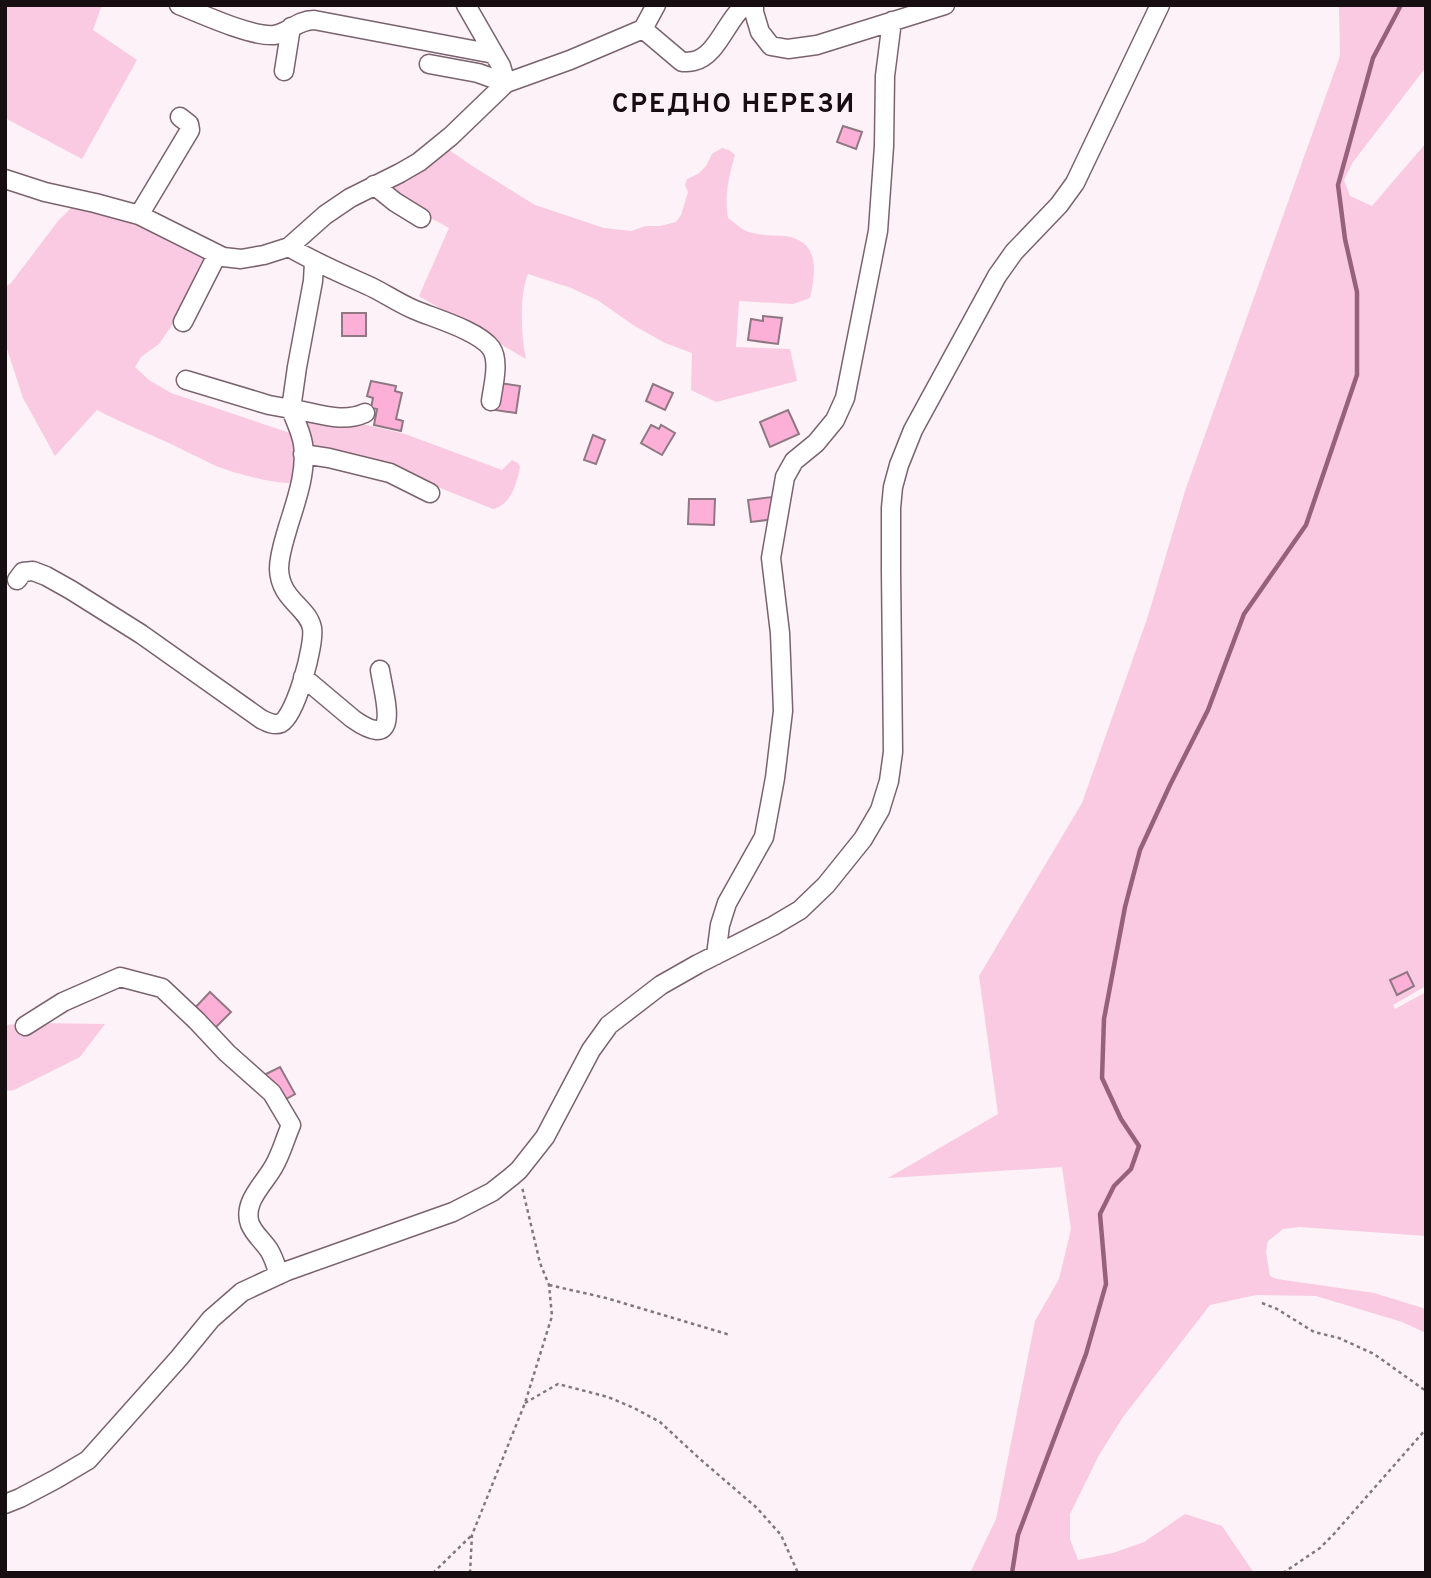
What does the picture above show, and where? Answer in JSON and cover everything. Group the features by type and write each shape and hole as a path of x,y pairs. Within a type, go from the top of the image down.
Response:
{"street":[{"path":"179,5 261,34 277,34 305,20 324,21 494,54"},
{"path":"466,5 501,66 506,83"},
{"path":"5,179 45,192 95,202 139,215 217,255 248,258 289,247 325,215 350,198 409,168 437,148 506,83 643,29 656,5"},
{"path":"643,29 682,62 695,61 707,54 737,11 745,5"},
{"path":"754,5 761,32 771,46 788,49 817,45 945,5"},
{"path":"5,1504 88,1460 211,1319 242,1292 279,1275 453,1212 492,1192 519,1170 545,1137 608,1025 661,985 800,910 846,862 880,810 890,781 894,752 891,508 898,465 913,430 997,276 1014,251 1059,205 1075,183 1160,5"},
{"path":"716,955 720,925 727,903 764,837 783,711 780,633 771,558 785,477 794,461 816,443 835,420 845,398 878,231 884,146 885,76 892,21"},
{"path":"284,71 291,27"},
{"path":"429,64 478,73 506,83"},
{"path":"139,215 190,130 189,124 180,117"},
{"path":"374,185 421,218"},
{"path":"289,247 314,262 484,341 494,355 491,401"},
{"path":"183,322 217,255"},
{"path":"16,580 23,572 33,571 71,590 141,634 269,723 281,723 291,713 311,645 312,628 308,619 286,593 279,566 302,474 303,454 299,430 291,409 314,262"},
{"path":"186,380 269,405 321,416 343,418 365,413"},
{"path":"303,454 390,473 430,492"},
{"path":"303,677 362,726 380,731 387,715 380,670"},
{"path":"25,1026 63,1002 120,976 162,988 227,1053 272,1093 290,1125 275,1164 251,1202 248,1212 253,1230 269,1250 279,1275"}],"path":[{"path":"471,1573 471,1535 525,1403 552,1316 549,1285 540,1263 519,1170"},
{"path":"549,1285 606,1298 730,1335"},
{"path":"1262,1303 1314,1332 1339,1338 1374,1354 1426,1391"},
{"path":"525,1403 558,1384 608,1398 660,1422 757,1508 781,1535 798,1573"},
{"path":"1283,1573 1334,1535 1426,1429"},
{"path":"433,1573 471,1535"}],"shaded area":[{"path":"5,5 102,5 93,30 137,60 82,159 5,118"},
{"path":"1339,5 1426,5 1426,67 1353,162 1344,180 1350,196 1372,206 1426,143 1426,986 1393,1005 1395,1009 1426,992 1426,1236 1300,1227 1283,1229 1268,1241 1266,1252 1270,1276 1277,1279 1374,1293 1426,1309 1426,1333 1402,1322 1316,1296 1256,1295 1210,1305 1123,1417 1099,1455 1070,1514 1070,1539 1078,1560 1113,1553 1144,1542 1185,1514 1222,1526 1254,1573 970,1573 996,1519 1035,1321 1059,1279 1071,1229 1062,1167 888,1178 998,1114 979,976 1082,803 1148,616 1185,491 1340,56"},
{"path":"446,148 535,205 604,228 631,231 676,222 688,192 685,185 687,179 706,166 712,154 722,148 729,150 735,155 727,194 728,218 751,233 796,239 805,244 813,259 814,278 810,298 793,304 739,301 736,347 790,349 797,381 716,402 691,390 692,353 665,343 599,301 571,288 528,274 523,293 522,316 526,359 419,296 449,228 416,210 383,187"},
{"path":"76,203 119,215 210,259 159,344 141,357 135,367 149,380 171,393 296,435 295,482 268,481 223,469 97,410 55,456 23,398 5,343 5,287 11,283 58,221"},
{"path":"297,414 354,422 405,434 502,470 512,460 520,467 517,480 509,498 493,509 430,484 315,451 309,444"},
{"path":"105,1024 80,1057 14,1090 5,1091 5,1025"}],"building":[{"path":"843,126 862,132 856,149 837,142"},
{"path":"342,313 366,313 366,336 342,336"},
{"path":"763,316 782,318 778,344 748,340 751,319 763,321"},
{"path":"371,381 396,386 395,391 402,393 396,419 403,421 401,431 374,425 377,409 371,408 373,398 367,396"},
{"path":"499,383 520,386 516,413 495,410"},
{"path":"653,384 673,393 665,410 646,401"},
{"path":"788,410 799,434 770,447 760,422"},
{"path":"651,425 659,429 661,425 675,433 662,455 641,443"},
{"path":"593,435 605,440 596,464 584,460"},
{"path":"772,497 775,519 751,522 748,500"},
{"path":"689,499 715,499 714,525 688,524"},
{"path":"1407,972 1414,986 1397,995 1390,980"},
{"path":"210,992 231,1012 211,1032 191,1012"},
{"path":"280,1067 295,1094 279,1103 264,1075"}],"waterway":[{"path":"1012,1573 1018,1535 1086,1354 1106,1284 1100,1214 1114,1186 1131,1169 1139,1146 1121,1119 1102,1078 1104,1019 1125,907 1140,850 1208,710 1244,614 1306,525 1357,375 1357,292 1345,239 1338,185 1373,58 1401,5"}],"district":[{"name":"СРЕДНО НЕРЕЗИ","path":"734,105"}]}
